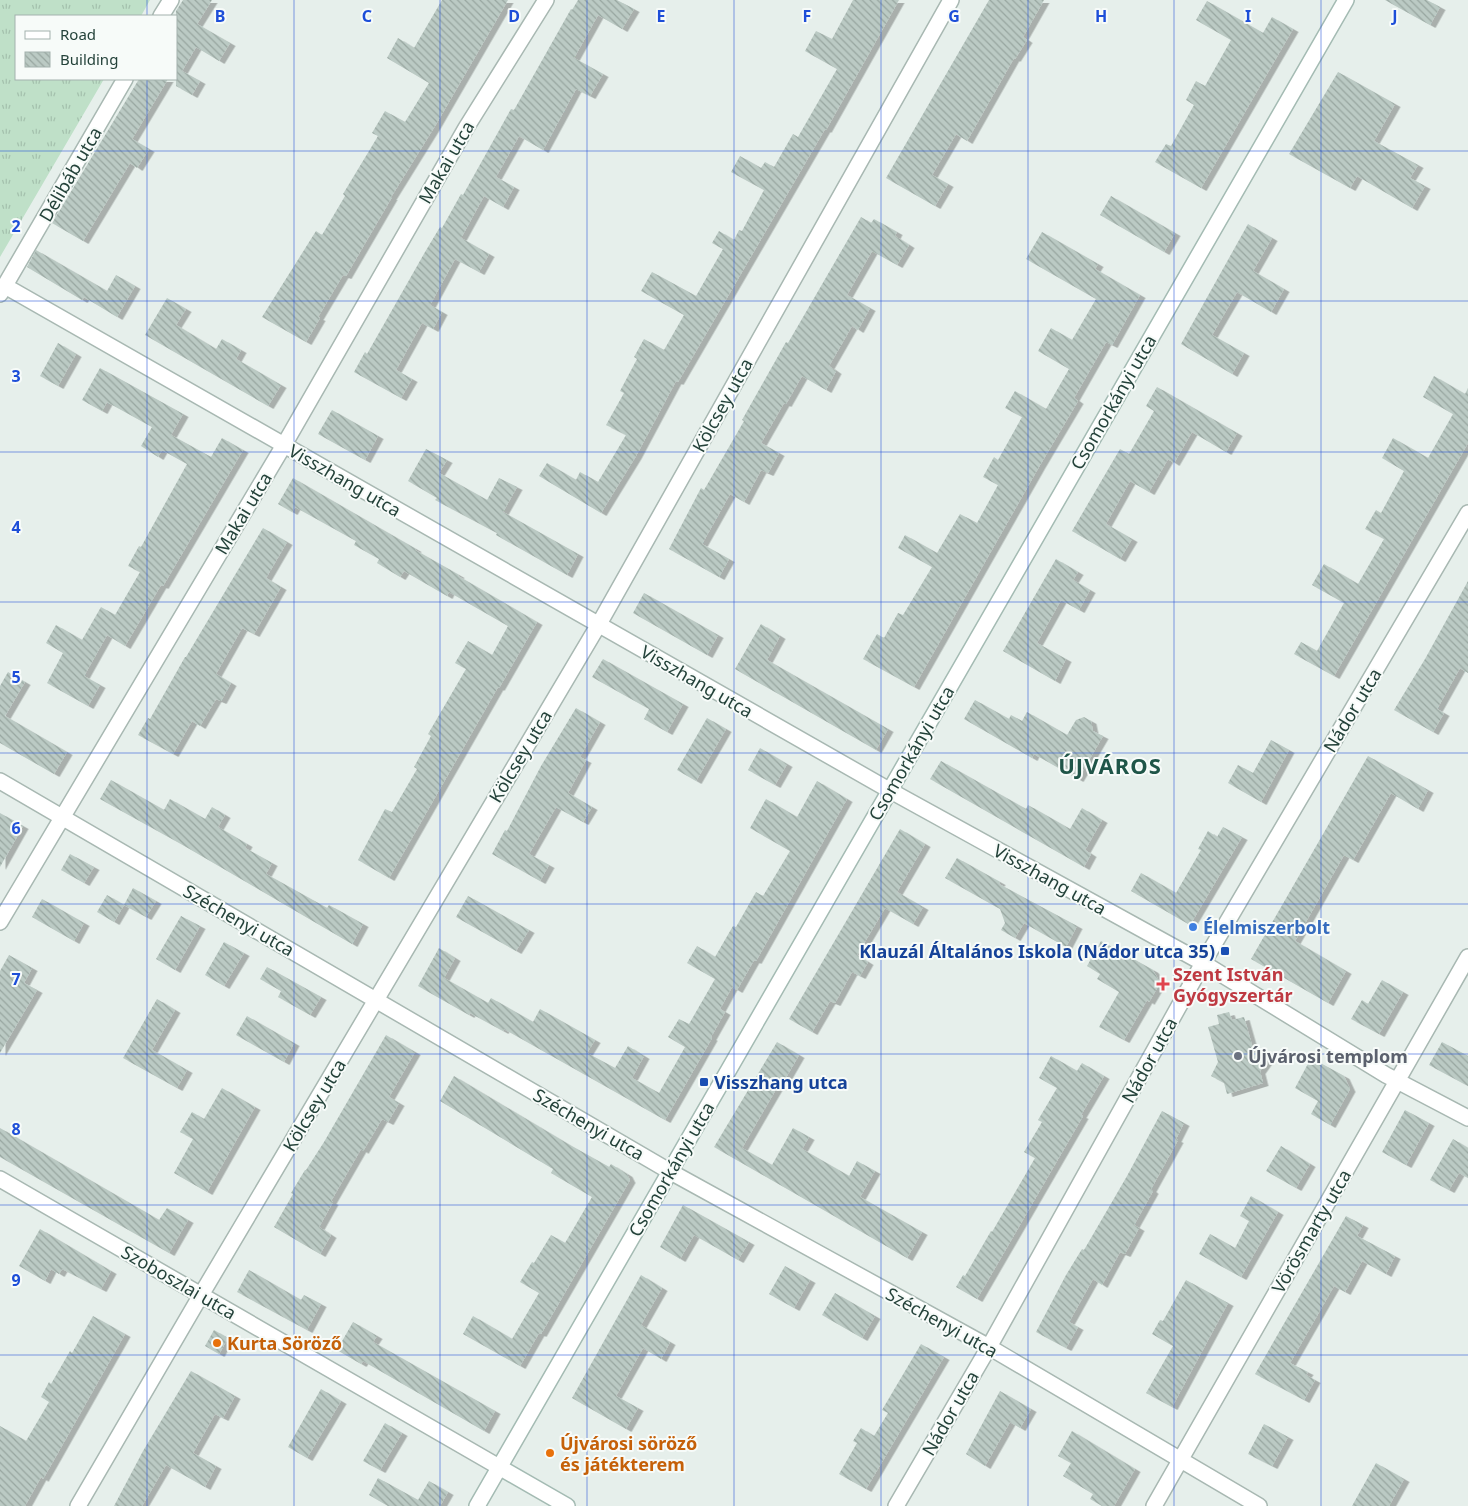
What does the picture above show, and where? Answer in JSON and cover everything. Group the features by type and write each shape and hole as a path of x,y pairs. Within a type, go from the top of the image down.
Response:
{"street":[{"path":"163,15 171,0"},
{"name":"Makai utca","path":"0,922 284,445 466,128 546,0"},
{"name":"Kölcsey utca","path":"78,1506 599,624 951,0"},
{"name":"Csomorkányi utca","path":"477,1506 1346,0"},
{"name":"Délibáb utca","path":"2,290 124,80"},
{"name":"Visszhang utca","path":"2,290 284,445 889,790 1202,964 1398,1081 1468,1118"},
{"name":"Nádor utca","path":"896,1506 988,1347 1202,964 1468,513"},
{"name":"Széchenyi utca","path":"0,781 669,1171 988,1347 1259,1506"},
{"name":"Vörösmarty utca","path":"1154,1506 1468,956"},
{"name":"Szoboszlai utca","path":"0,1178 567,1506"}],"green space":[{"path":"0,0 150,0 142,15 15,15 15,80 103,80 0,257"}],"building":[{"path":"183,0 212,0 197,24 230,43 219,61 196,47 182,71 200,81 192,95 176,86 176,80 178,80 178,15 176,15 176,11"},
{"path":"442,0 508,0 346,276 343,275 318,317 320,318 306,342 262,317 316,231 322,235 345,196 343,194 378,136 372,133 385,111 405,122 429,83 387,58 398,38 414,48"},
{"path":"578,0 617,0 634,9 622,29 598,15 574,58 603,74 590,96 576,89 543,150 519,136 496,177 514,187 503,207 484,196 461,238 489,254 479,272 455,259 430,305 442,312 433,329 422,323 396,370 412,379 401,398 354,372 365,352 367,354 440,227 442,228 461,194 463,195 511,109 514,110 571,9"},
{"path":"853,0 899,0 826,130 678,382 676,381 636,456 601,513 539,476 547,463 576,480 580,472 598,482 626,435 606,425 624,393 620,391 637,359 634,357 644,339 664,350 684,315 641,291 652,272 696,296 723,249 712,243 719,231 734,240 739,230 742,231 764,190 731,172 740,156 761,168 765,162 774,167 793,134 798,137 837,69 805,51 816,31 832,39"},
{"path":"989,0 1044,0 1023,37 1027,40 1014,58 967,141 956,134 932,175 948,184 935,206 886,178"},
{"path":"1385,0 1427,0 1440,7 1430,25"},
{"path":"1207,1 1263,33 1272,17 1293,29 1201,188 1155,162 1166,144 1171,146 1194,105 1186,100 1196,81 1205,86 1231,40 1196,20"},
{"path":"1338,72 1395,104 1374,141 1418,165 1410,178 1425,186 1412,208 1357,176 1350,188 1289,154"},
{"path":"138,80 167,80 132,139 149,149 137,168 130,163 83,241 52,223"},
{"path":"1111,196 1175,233 1164,252 1100,215"},
{"path":"861,217 871,223 874,219 897,232 895,236 909,245 897,265 872,251 847,295 870,308 858,330 852,326 829,366 836,371 826,390 802,376 761,443 779,453 768,473 761,470 744,502 730,494 702,544 729,559 719,577 669,549 701,488 704,490 744,421 742,420 786,342 788,343"},
{"path":"1248,224 1272,238 1253,271 1284,289 1271,312 1237,292 1212,335 1244,353 1232,374 1181,344"},
{"path":"1042,232 1098,264 1095,269 1140,295 1112,345 1106,342 1074,398 1078,401 914,687 863,659 877,634 884,638 898,613 903,615 932,567 898,548 905,535 937,553 960,514 977,523 998,485 983,477 994,457 998,460 1022,417 1005,408 1015,391 1046,409 1069,369 1038,351 1051,328 1072,340 1096,299 1026,259"},
{"path":"36,250 107,291 116,275 135,286 117,317 84,297 82,300 27,267"},
{"path":"167,298 186,309 176,325 216,349 222,339 241,350 236,359 281,385 268,406 145,335"},
{"path":"58,343 76,354 58,386 40,376"},
{"path":"100,368 183,414 171,435 211,457 222,438 243,450 163,586 161,585 125,646 107,635 84,676 100,685 88,706 47,683 63,653 46,643 56,625 82,640 101,607 115,615 140,572 128,566 139,546 141,547 187,464 162,450 158,457 141,446 152,427 107,402 102,411 82,400"},
{"path":"1434,376 1465,394 1468,388 1468,443 1334,676 1294,654 1301,642 1317,651 1344,603 1312,585 1324,564 1358,584 1384,539 1365,529 1376,510 1381,513 1404,471 1382,458 1393,438 1428,458 1453,414 1423,397"},
{"path":"1157,387 1237,433 1226,452 1192,432 1174,463 1168,459 1149,492 1130,481 1106,524 1132,539 1120,559 1072,531 1120,449 1129,454 1154,411 1146,406"},
{"path":"332,410 378,436 365,460 318,434"},
{"path":"426,449 447,460 439,473 487,500 499,478 517,487 503,512 578,554 567,575 496,535 497,533 435,500 437,498 408,481"},
{"path":"293,478 537,622 389,878 358,860 385,809 392,812 417,769 414,767 431,736 428,734 466,669 455,663 468,641 492,655 508,626 449,592 447,596 404,571 400,577 377,563 379,559 354,545 356,541 295,507 292,512 278,504"},
{"path":"263,528 287,542 266,578 281,587 254,634 242,628 216,674 231,683 221,701 216,699 200,726 192,721 173,754 138,735 148,718 150,719"},
{"path":"1056,559 1078,572 1073,580 1090,590 1079,610 1061,600 1037,643 1066,659 1055,681 1003,651"},
{"path":"1468,581 1468,673 1460,668 1437,709 1444,713 1433,732 1394,710 1425,659"},
{"path":"644,593 718,635 707,655 633,613"},
{"path":"761,624 780,636 767,660 888,729 876,750 735,669"},
{"path":"603,659 683,704 667,732 644,719 649,709 592,677"},
{"path":"8,672 25,682 5,716 67,752 54,774 0,743 0,686"},
{"path":"975,700 1009,719 1011,715 1022,721 1027,712 1067,735 1076,720 1084,717 1091,721 1093,731 1103,736 1078,779 1034,754 1032,758 964,719"},
{"path":"576,708 600,722 580,757 586,760 568,793 592,807 583,822 556,807 529,854 549,865 540,881 492,854 505,830 507,831 541,766"},
{"path":"707,718 726,729 696,781 677,770"},
{"path":"1271,740 1289,750 1261,802 1228,783 1238,765 1253,773"},
{"path":"760,748 787,764 775,785 748,770"},
{"path":"1368,756 1428,790 1418,809 1391,793 1353,860 1344,855 1295,941 1346,971 1328,1003 1251,959"},
{"path":"941,761 1026,809 1028,805 1070,829 1082,808 1102,820 1085,850 1091,854 1084,867 930,779"},
{"path":"111,780 164,810 170,799 205,819 212,807 225,815 218,827 247,844 245,848 272,863 266,874 327,908 329,905 363,924 352,944 100,799"},
{"path":"817,781 847,799 756,961 754,960 737,990 732,987 720,1009 725,1012 712,1038 665,1120 504,1029 503,1031 470,1013 469,1015 418,986 439,948 455,958 444,978 488,1003 491,998 533,1022 540,1009 595,1040 587,1053 615,1068 628,1046 644,1056 632,1078 659,1093 685,1047 668,1037 679,1019 689,1024 715,979 687,963 697,946 715,957 733,926 736,927 756,892 763,896 790,851 750,828 766,799 797,817"},
{"path":"0,813 23,826 0,867"},
{"path":"1223,827 1242,837 1190,925 1131,891 1141,873 1176,893 1201,850 1198,849 1208,831 1217,837"},
{"path":"900,829 925,844 897,892 923,907 913,924 885,908 857,955 868,962 860,976 852,972 835,1003 830,1001 812,1032 789,1019"},
{"path":"70,854 94,867 84,883 61,870"},
{"path":"957,858 1000,882 999,884 1077,926 1066,947 1024,923 1015,938 1001,930 1005,923 1000,909 945,878"},
{"path":"133,888 156,901 146,917 124,905"},
{"path":"107,895 124,905 114,922 97,912"},
{"path":"468,896 529,930 516,951 456,917"},
{"path":"42,899 84,923 74,941 32,917"},
{"path":"181,916 200,926 175,970 156,959"},
{"path":"1101,941 1153,970 1160,983 1149,1002 1147,1000 1124,1040 1099,1027 1119,992 1097,979 1100,974 1087,966"},
{"path":"224,942 244,953 224,986 205,975"},
{"path":"9,955 32,968 24,983 37,990 0,1053 0,971"},
{"path":"267,967 321,997 310,1015 278,997 281,991 260,979"},
{"path":"1382,980 1403,992 1379,1034 1351,1019 1362,1000 1368,1004"},
{"path":"157,999 175,1010 152,1050 187,1070 177,1088 123,1058"},
{"name":"Újvárosi templom","path":"1229,1012 1232,1020 1244,1017 1254,1052 1267,1061 1260,1071 1263,1083 1227,1094 1224,1083 1211,1076 1218,1062 1208,1027 1219,1024 1217,1015"},
{"path":"247,1016 294,1043 284,1062 236,1035"},
{"path":"386,1035 415,1052 389,1097 399,1103 388,1122 382,1119 363,1151 361,1149 331,1201 333,1202 319,1227 331,1235 320,1254 274,1227 293,1194 291,1193 324,1142"},
{"path":"777,1042 799,1055 780,1088 778,1086 742,1148 772,1165 793,1128 809,1137 802,1149 849,1176 857,1161 875,1171 860,1197 922,1232 907,1258 714,1147"},
{"path":"1442,1042 1468,1056 1468,1086 1429,1065"},
{"path":"1051,1056 1077,1071 1082,1063 1104,1076 1081,1115 1083,1116 977,1299 956,1287 963,1275 965,1276 992,1232 1035,1158 1024,1152 1042,1122 1038,1120 1057,1088 1039,1078"},
{"path":"1311,1058 1344,1076 1350,1089 1330,1125 1311,1114 1318,1101 1295,1088"},
{"path":"454,1076 609,1167 611,1164 627,1174 630,1180 541,1334 539,1333 520,1366 463,1334 473,1316 512,1339 539,1293 520,1282 551,1235 565,1243 592,1197 551,1173 553,1169 440,1101"},
{"path":"222,1088 255,1107 207,1192 174,1173 193,1139 180,1132 192,1112 204,1119"},
{"path":"1405,1110 1429,1123 1406,1165 1382,1152"},
{"path":"1162,1111 1184,1123 1176,1139 1178,1140 1134,1225 1139,1228 1125,1254 1120,1252 1102,1285 1093,1279 1069,1322 1078,1327 1066,1348 1036,1332 1066,1275 1082,1249 1084,1250"},
{"path":"0,1128 159,1220 167,1208 188,1220 169,1253 0,1157"},
{"path":"1453,1139 1468,1148 1468,1178 1459,1173 1449,1190 1430,1180"},
{"path":"1281,1146 1310,1164 1296,1188 1266,1171"},
{"path":"1251,1196 1278,1212 1241,1277 1199,1254 1210,1234 1235,1248 1249,1221 1240,1216"},
{"path":"683,1205 749,1242 738,1260 694,1235 680,1259 660,1247"},
{"path":"1346,1216 1363,1225 1357,1236 1395,1256 1386,1274 1362,1261 1345,1292 1334,1286 1290,1363 1308,1372 1306,1375 1315,1380 1304,1400 1255,1374"},
{"path":"40,1229 111,1271 101,1289 62,1269 59,1274 51,1269 45,1281 19,1266"},
{"path":"785,1266 810,1280 794,1308 769,1294"},
{"path":"249,1270 301,1300 304,1295 321,1304 307,1330 237,1292"},
{"path":"641,1275 662,1288 641,1325 670,1342 661,1359 643,1348 616,1396 638,1408 626,1429 572,1398"},
{"path":"1186,1280 1228,1303 1172,1407 1146,1393 1173,1346 1152,1334 1160,1320 1163,1321"},
{"path":"835,1293 875,1316 862,1338 822,1315"},
{"path":"93,1316 125,1334 43,1479 41,1477 25,1506 0,1506 0,1426 26,1441 49,1402 41,1397 49,1382 51,1384 70,1351 72,1353"},
{"path":"353,1322 377,1336 373,1342 495,1411 484,1431 363,1361 361,1364 337,1350"},
{"path":"214,1330 228,1338 219,1354 205,1346"},
{"path":"921,1344 944,1357 866,1489 839,1474 857,1443 853,1441 861,1428 874,1436 888,1413 882,1410"},
{"path":"191,1371 235,1396 223,1418 215,1414 193,1453 216,1466 205,1487 166,1465 142,1506 114,1506 143,1451"},
{"path":"321,1389 341,1401 307,1458 288,1447"},
{"path":"1000,1391 1031,1409 1020,1428 1010,1422 985,1466 966,1454"},
{"path":"385,1423 402,1433 380,1470 363,1461"},
{"path":"1264,1424 1288,1437 1272,1466 1248,1454"},
{"path":"1072,1431 1135,1469 1114,1506 1102,1506 1090,1499 1093,1494 1063,1476 1071,1463 1058,1456"},
{"path":"1376,1463 1404,1479 1389,1506 1352,1506"},
{"path":"378,1478 418,1500 429,1481 448,1492 440,1506 388,1506 369,1495"}],"place":[{"name":"Élelmiszerbolt","path":"1193,927"},
{"name":"Klauzál Általános Iskola (Nádor utca 35)","path":"1225,951"},
{"name":"Szent István Gyógyszertár","path":"1163,984"},
{"name":"Újvárosi templom","path":"1238,1056"},
{"name":"Visszhang utca","path":"704,1082"},
{"name":"Kurta Söröző","path":"217,1343"},
{"name":"Újvárosi söröző és játékterem","path":"550,1453"}],"district":[{"name":"ÚJVÁROS","path":"1110,765"}]}
